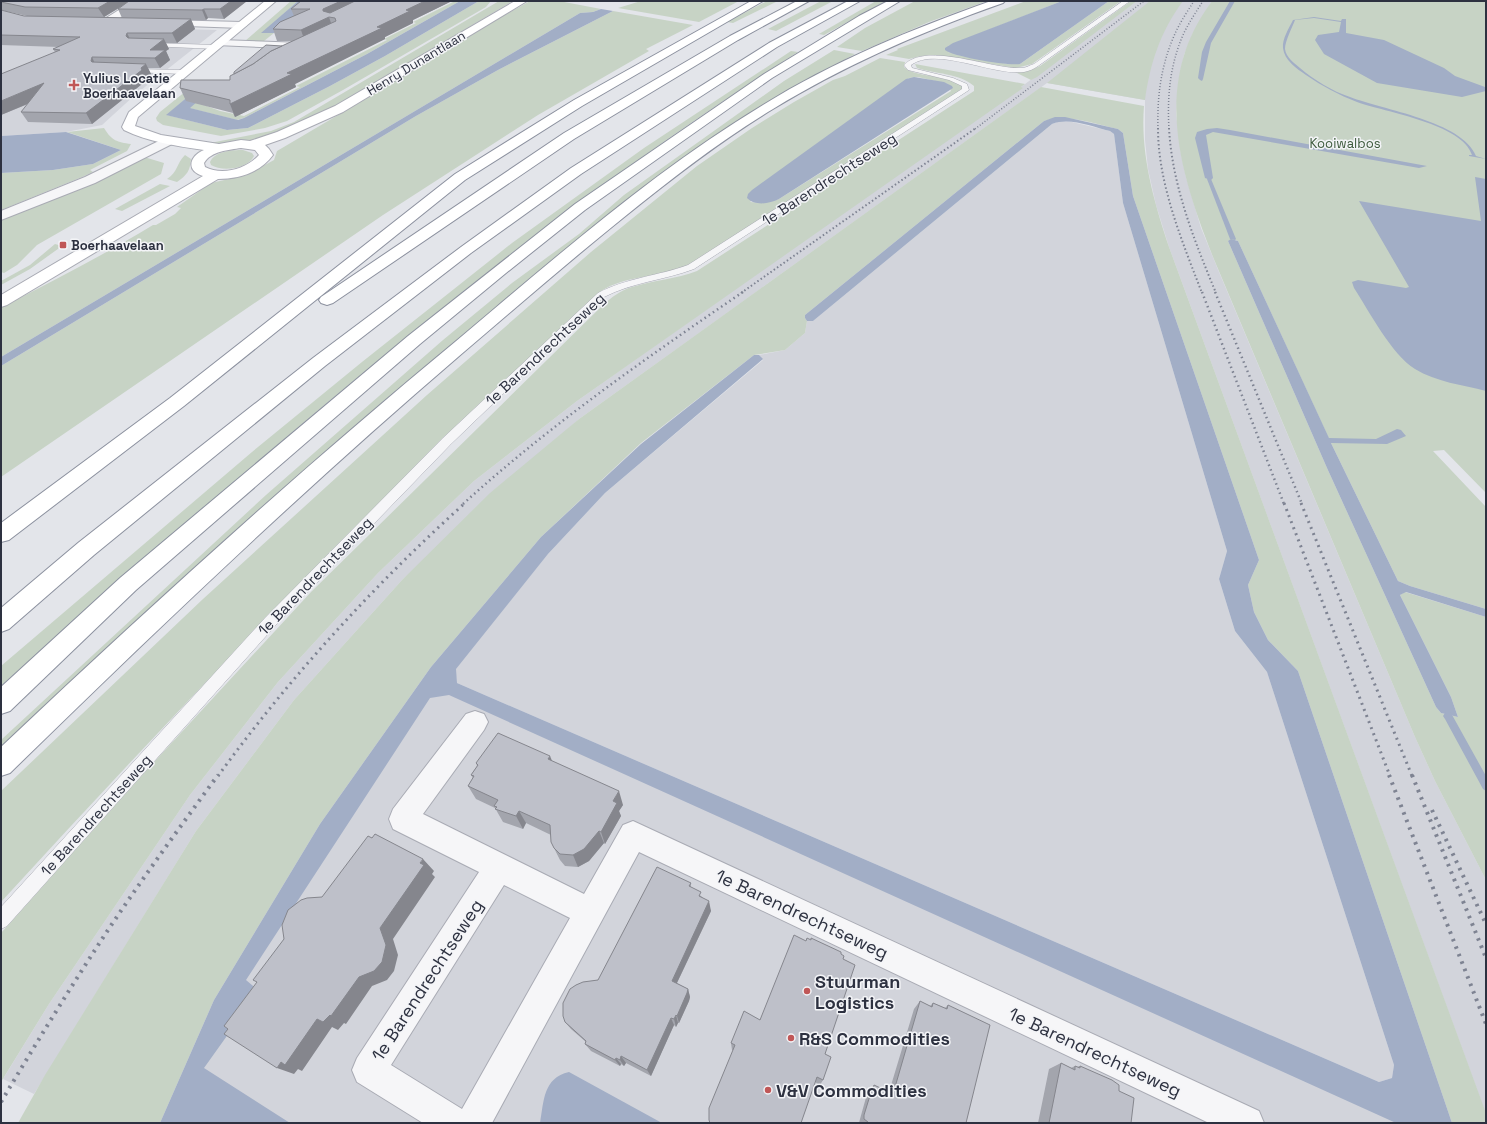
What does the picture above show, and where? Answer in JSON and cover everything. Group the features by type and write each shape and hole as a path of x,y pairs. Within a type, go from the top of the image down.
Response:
{"main road":[{"path":"218,148 202,157 196,165 198,169 208,173 237,172 248,169 263,160 266,155 265,151 257,146 230,146 218,148 167,141 141,135 128,127 133,115 270,1"},
{"name":"Henry Dunantlaan","path":"251,145 310,123 379,87 522,1"},
{"path":"1,534 177,402 460,177 578,103 758,1"},
{"path":"177,402 569,136 734,38 804,1"},
{"path":"1,622 86,549 318,362 466,250 576,171 773,45 854,1"},
{"path":"1,703 128,584 414,340 580,207 768,76 826,40 895,1"},
{"path":"1,764 87,681 288,495 429,372 641,196 690,159 739,125 796,90 877,49 948,19 1000,1"},
{"name":"Henry Dunantlaan","path":"265,151 289,138 310,123"},
{"path":"167,141 202,157"},
{"path":"1,290 208,173"},
{"path":"1,302 45,277 208,173"}],"street":[{"path":"123,23 103,22 140,1"},
{"path":"155,23 242,25"},
{"path":"218,45 307,45"},
{"path":"1,216 90,180 167,141"},
{"path":"475,722 403,818 499,868 589,912"},
{"name":"1e Barendrechtseweg","path":"473,1123 633,835 1247,1123"},
{"name":"1e Barendrechtseweg","path":"454,1123 369,1070 499,868"}],"lane":[{"name":"1e Barendrechtseweg","path":"1,920 238,656 290,601 442,446 601,295 625,283 674,274 691,267 966,90 965,85 956,80 910,69 907,65 911,60 919,58 937,58 1008,69 1027,69 1036,65 1127,1"},
{"path":"143,45 218,45"},
{"path":"292,52 307,45"},
{"path":"126,71 184,72"}],"shaded area":[{"path":"1137,1 1212,1 1192,35 1184,55 1179,78 1176,114 1181,154 1186,177 1201,228 1415,737 1435,781 1486,880 1486,1114 1169,247 1156,205 1148,169 1145,140 1145,100 1047,83 579,419 402,580 294,700 196,831 34,1094 3,1079 49,1004 190,795 278,682 378,573 474,481 577,401 1021,87"},
{"name":"Yulius Locatie Boerhaavelaan","path":"1,20 22,25 217,30 136,94 102,125 66,132 1,136"},
{"path":"1060,121 1072,122 1110,131 1114,134 1123,203 1227,551 1219,579 1235,631 1267,672 1394,1065 1392,1078 1379,1082 457,683 455,669 548,554 605,493 763,360 759,355 785,350 805,333 807,321 813,321 1052,124"},
{"path":"430,687 454,691 1436,1123 200,1123 185,1084 227,995"}],"green space":[{"path":"291,1 298,1 262,33 274,33 264,41 245,41"},
{"path":"455,1 460,1 367,54 244,118 237,120 189,108 205,94 191,94 167,115 227,130 248,128 385,56 479,1 491,1 486,7 287,121 265,128 221,136 163,125 157,121 156,118 160,112 191,87 217,87 214,91 219,91 204,105 220,111 244,116 300,87 296,86 387,40 384,39 416,23 413,22"},
{"path":"499,1 513,1 363,91 289,128 260,139 232,143 210,143 271,131 294,122"},
{"path":"530,1 559,1 601,9 593,12 580,13 1,357 1,308 175,214 181,208 177,207 211,183 247,175 274,160 277,151 492,22"},
{"path":"641,1 739,1 699,22 618,8"},
{"path":"767,1 778,1 733,23 727,22"},
{"path":"821,1 833,1 776,31 768,29"},
{"path":"876,1 886,1 824,35 819,34"},
{"path":"915,1 987,1 929,22 862,51 837,47 865,28"},
{"path":"1026,1 1062,1 948,46 948,52 1008,64 1020,64 1109,1 1121,1 1032,64 1016,68 937,55 921,56 909,59 886,55 898,50 897,49"},
{"path":"1131,1 1137,1 1037,77 1031,80 1015,72 1029,71 1040,66"},
{"path":"1150,1 1183,1 1168,24 1157,49 1145,100 1047,83"},
{"name":"Kooiwalbos","path":"1212,1 1486,1 1486,493 1444,450 1433,451 1486,507 1486,609 1398,581 1331,443 1238,241 1228,241 1327,468 1436,707 1441,713 1458,717 1451,697 1400,595 1405,592 1486,617 1486,880 1435,781 1415,737 1213,257 1194,206 1181,154 1177,128 1176,101 1179,75 1186,49 1197,24"},
{"path":"613,11 693,25 646,49 649,51 538,115 383,215 1,477 1,366 416,116 498,70"},
{"path":"834,50 855,54 779,96 687,156 1,754 1,740 266,495 443,340 512,283 579,234 624,195 784,81"},
{"path":"791,51 798,52 721,102 645,155 499,264 427,321 287,437 108,591 1,686 1,666 252,452 362,362 512,243 644,148"},
{"path":"880,58 905,62 904,67 910,71 918,74 952,80 964,89 695,262 668,272 620,282 601,291 485,400 277,608 92,803 1,902 1,791 203,599 427,395 591,252 697,166 752,128 794,102 833,80 845,76","holes":["918,77 948,84 951,91 779,199 764,203 750,202 909,78"]},
{"path":"915,64 1025,84 1021,87 1023,88 577,401 474,481 378,573 278,682 190,795 49,1004 1,1082 1,933 143,774 311,592 610,299 628,288 697,271 974,91 974,86 968,82 947,74 917,68"},
{"path":"1041,87 1144,106 1144,142 1149,177 1158,213 1169,247 1486,1113 1486,1123 1452,1123 1298,671 1268,640 1254,612 1248,585 1259,560 1133,196 1123,133 1118,129 1090,122 1062,118 1044,121 805,315 807,321 805,333 785,350 754,355 641,443 541,537 431,667 320,824 214,1000 160,1123 18,1123 45,1075 196,831 294,700 402,580 490,493 579,419"},
{"path":"104,128 115,140 131,144 127,151 90,170 93,172 1,210 1,173 53,170 93,164 121,150 67,132"},
{"path":"243,150 252,153 254,156 246,164 228,169 211,165 210,162 212,158 220,153"},
{"path":"185,155 191,159 190,167 186,175 177,182 167,179 173,174"},
{"path":"144,157 164,163 161,174 37,245 17,265 4,273 1,272 1,220"},
{"path":"160,184 170,186 122,211 115,209"},
{"path":"55,244 62,246 30,269 1,285 1,281 30,265"}],"water":[{"path":"298,1 310,2 274,33 261,33"},
{"path":"460,1 479,1 385,56 248,128 227,130 166,115 191,94 206,94 190,108 238,120 244,118 367,54"},
{"path":"1062,1 1109,1 1020,64 1004,64 981,60 950,53 945,50 945,48 953,43"},
{"path":"1230,1 1235,1 1211,43 1202,81 1198,78 1202,52 1206,42"},
{"path":"601,9 613,11 498,70 416,116 1,366 1,357 580,13 593,12"},
{"path":"1314,17 1341,21 1342,19 1346,19 1346,33 1384,40 1444,68 1455,76 1485,87 1486,91 1462,97 1377,83 1324,54 1315,40 1318,35 1339,32 1341,22 1314,18 1295,20 1285,46 1287,55 1295,64 1324,85 1337,92 1364,102 1401,112 1439,125 1455,134 1468,144 1476,156 1486,159 1469,156 1472,155 1466,144 1454,135 1439,127 1357,102 1324,87 1295,67 1288,60 1284,52 1283,45 1285,37 1293,20"},
{"path":"914,77 944,82 953,88 779,199 771,202 758,203 750,201 747,198 748,194 752,190 906,79"},
{"path":"1055,117 1065,117 1118,129 1123,133 1133,196 1259,560 1248,585 1254,612 1268,640 1298,671 1452,1123 1396,1123 449,695 430,698 246,980 259,991 204,1068 290,1123 160,1123 214,1000 320,824 431,667 541,537 641,444 754,355 759,355 763,359 605,493 548,554 456,669 457,683 1379,1082 1392,1078 1394,1065 1267,672 1235,631 1219,579 1227,551 1123,203 1114,134 1110,131 1074,122 1059,122 1052,124 813,321 807,321 805,318 805,315 1044,121"},
{"path":"1217,128 1427,166 1419,168 1213,132 1206,135 1213,178 1211,180 1205,178 1195,138 1197,132"},
{"path":"66,132 121,150 93,164 53,170 1,173 1,136"},
{"path":"1475,177 1486,179 1486,391 1450,383 1432,377 1415,369 1406,362 1398,354 1382,332 1354,288 1352,282 1358,280 1406,288 1409,287 1359,201 1481,221"},
{"path":"1231,239 1238,241 1329,438 1376,439 1397,429 1401,430 1406,436 1387,444 1331,443 1398,581 1486,609 1486,617 1406,592 1400,595 1451,697 1458,717 1441,713 1436,707 1327,468 1228,241"},
{"path":"569,1072 662,1123 540,1123 544,1099 549,1085 560,1075"}],"building":[{"path":"1,1 110,1 98,8 25,7"},
{"path":"129,1 231,1 220,9 118,9"},
{"path":"301,1 341,1 323,9 323,11 330,13 355,1 425,1 406,10 410,11 377,27 382,28 287,73 292,74 230,104 230,100 180,88 181,80 230,80 230,76 253,64 271,51 336,21 335,18 329,17 301,30 273,29 280,22 310,9 291,9"},
{"path":"1,10 24,16 191,19 172,33 127,33 126,36 128,38 164,39 150,50 165,50 155,58 92,57 92,62 146,64 141,68 142,70 86,113 21,112 44,83 1,101 1,74 60,50 53,49 80,37 1,35"},
{"path":"266,45 282,46 271,51 253,64 234,74 234,72"},
{"path":"498,733 550,756 548,759 619,791 613,801 617,803 601,832 599,831 584,849 573,855 560,854 551,842 550,825 519,811 516,816 495,809 497,807 494,806 498,800 468,786 474,776 471,775 478,765 476,763"},
{"path":"375,834 423,859 420,863 424,865 380,928 386,945 382,962 374,971 359,977 331,1016 330,1015 323,1022 317,1019 285,1065 281,1062 277,1068 224,1034 228,1029 224,1026 257,982 253,980 284,939 282,925 288,910 301,900 322,897 368,836 372,838"},
{"path":"657,867 691,883 689,886 701,892 699,896 709,901 672,981 688,989 687,993 677,1016 676,1015 674,1019 671,1018 647,1070 621,1056 620,1060 616,1058 615,1060 585,1044 586,1041 565,1022 563,1016 563,1003 570,989 576,985 583,982 598,980"},
{"path":"794,935 806,941 807,938 811,940 811,938 841,952 844,956 843,959 855,965 825,1054 831,1057 823,1080 817,1077 801,1123 710,1123 709,1108 735,1045 731,1043 744,1011 760,1020"},
{"path":"920,1001 932,1007 933,1003 947,1009 948,1005 990,1025 966,1123 867,1123 868,1122 864,1119 864,1115 874,1085 893,1094"},
{"path":"1061,1063 1075,1070 1075,1066 1080,1068 1080,1066 1112,1080 1119,1085 1119,1091 1134,1098 1131,1123 1049,1123"}],"waterway":[{"path":"1209,179 1233,239"},
{"path":"1448,716 1486,786"}],"railway":[{"path":"975,129 1144,1"},
{"path":"1158,128 1159,93 1166,59 1176,32 1194,1"},
{"path":"1169,128 1169,93 1172,69 1185,31 1203,1"},
{"path":"741,293 976,128"},
{"path":"1158,128 1162,170 1172,212 1202,293"},
{"path":"1169,128 1171,149 1179,191 1192,233 1216,293"},
{"path":"463,504 530,447 599,393 743,292"},
{"path":"1202,292 1284,504"},
{"path":"1215,292 1302,504"},
{"path":"218,776 274,703 334,633 398,566 465,503"},
{"path":"1284,503 1390,776"},
{"path":"1301,503 1412,776"},
{"path":"1,1102 106,933 147,873 218,775"},
{"path":"1389,775 1486,1024"},
{"path":"1412,775 1486,958"},
{"path":"1432,810 1486,924"}],"place":[{"name":"Yulius Locatie Boerhaavelaan","path":"74,85"},
{"name":"Boerhaavelaan","path":"63,245"},
{"name":"Stuurman Logistics","path":"807,991"},
{"name":"R&S Commodities","path":"791,1038"},
{"name":"V&V Commodities","path":"768,1090"}]}
